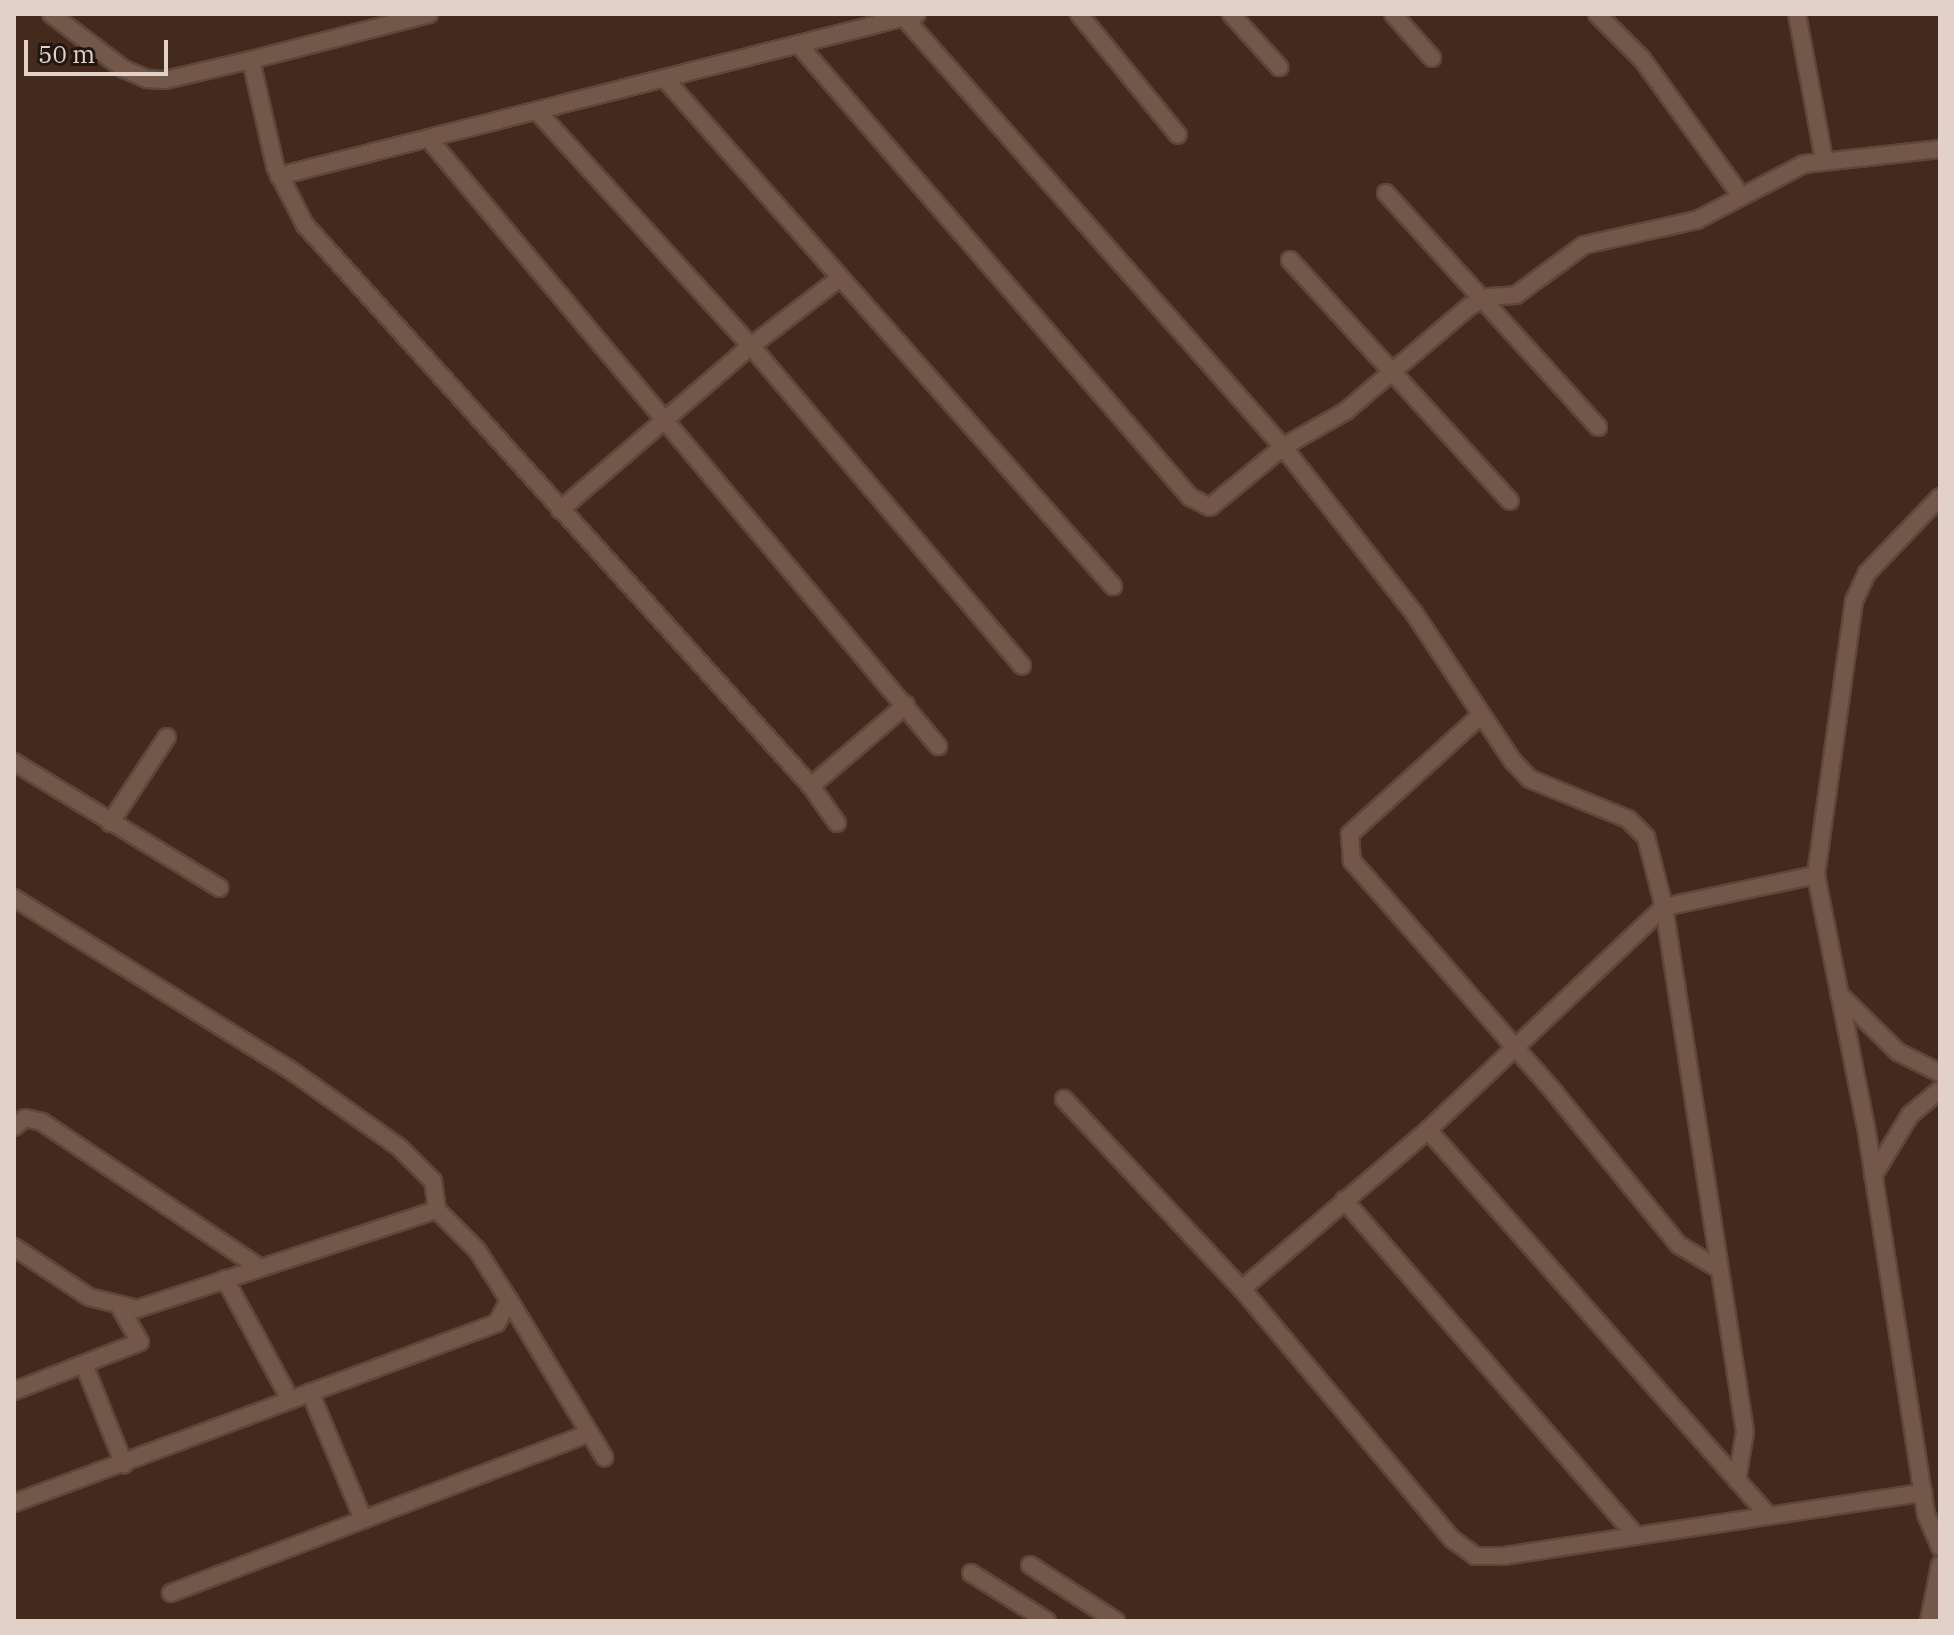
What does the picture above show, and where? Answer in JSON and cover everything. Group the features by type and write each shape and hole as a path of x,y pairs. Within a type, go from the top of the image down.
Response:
{"street":[{"path":"51,14 124,69 147,79 165,80 429,14"},
{"path":"1079,14 1178,135"},
{"path":"1231,14 1279,67"},
{"path":"1393,14 1432,58"},
{"path":"1597,14 1637,53 1741,196"},
{"path":"1797,14 1824,160"},
{"path":"279,176 907,16 1283,447 1414,613 1480,716 1530,779 1628,819 1646,837 1664,907 1745,1432 1737,1480"},
{"path":"799,45 1199,506 1220,501 1283,447 1346,411 1480,299 1516,295 1584,245 1697,220 1804,164 1940,149"},
{"path":"251,60 279,176 305,225 811,786 837,823"},
{"path":"665,79 1113,586"},
{"path":"537,111 751,346 1022,666"},
{"path":"428,138 938,746"},
{"path":"1386,193 1598,427"},
{"path":"1290,260 1510,501"},
{"path":"560,510 751,346 840,278"},
{"path":"1940,497 1867,573 1854,601 1816,875 1873,1176 1923,1493 1931,1536 1940,1547"},
{"path":"811,786 906,705"},
{"path":"1480,716 1350,834 1348,850 1352,861 1512,1049 1554,1092 1679,1245 1719,1269"},
{"path":"110,823 167,737"},
{"path":"14,762 220,888"},
{"path":"1242,1289 1428,1130 1664,907 1816,875"},
{"path":"14,898 289,1069 400,1148 433,1181 437,1210 477,1250 604,1457"},
{"path":"1839,994 1898,1052 1940,1073"},
{"path":"1873,1176 1910,1115 1940,1090"},
{"path":"1064,1099 1242,1289 1463,1550 1489,1558 1923,1493"},
{"path":"18,1118 42,1122 260,1268"},
{"path":"1428,1130 1768,1515"},
{"path":"1344,1200 1635,1535"},
{"path":"14,1247 89,1297 120,1308 137,1309 437,1210"},
{"path":"225,1279 290,1399"},
{"path":"14,1503 497,1323 509,1300"},
{"path":"17,1386 85,1367 140,1342 120,1308"},
{"path":"85,1367 124,1464"},
{"path":"310,1392 363,1519"},
{"path":"171,1593 580,1437"},
{"path":"1030,1565 1116,1621"},
{"path":"1940,1565 1929,1621 1940,1619"},
{"path":"971,1573 1047,1621"}]}
